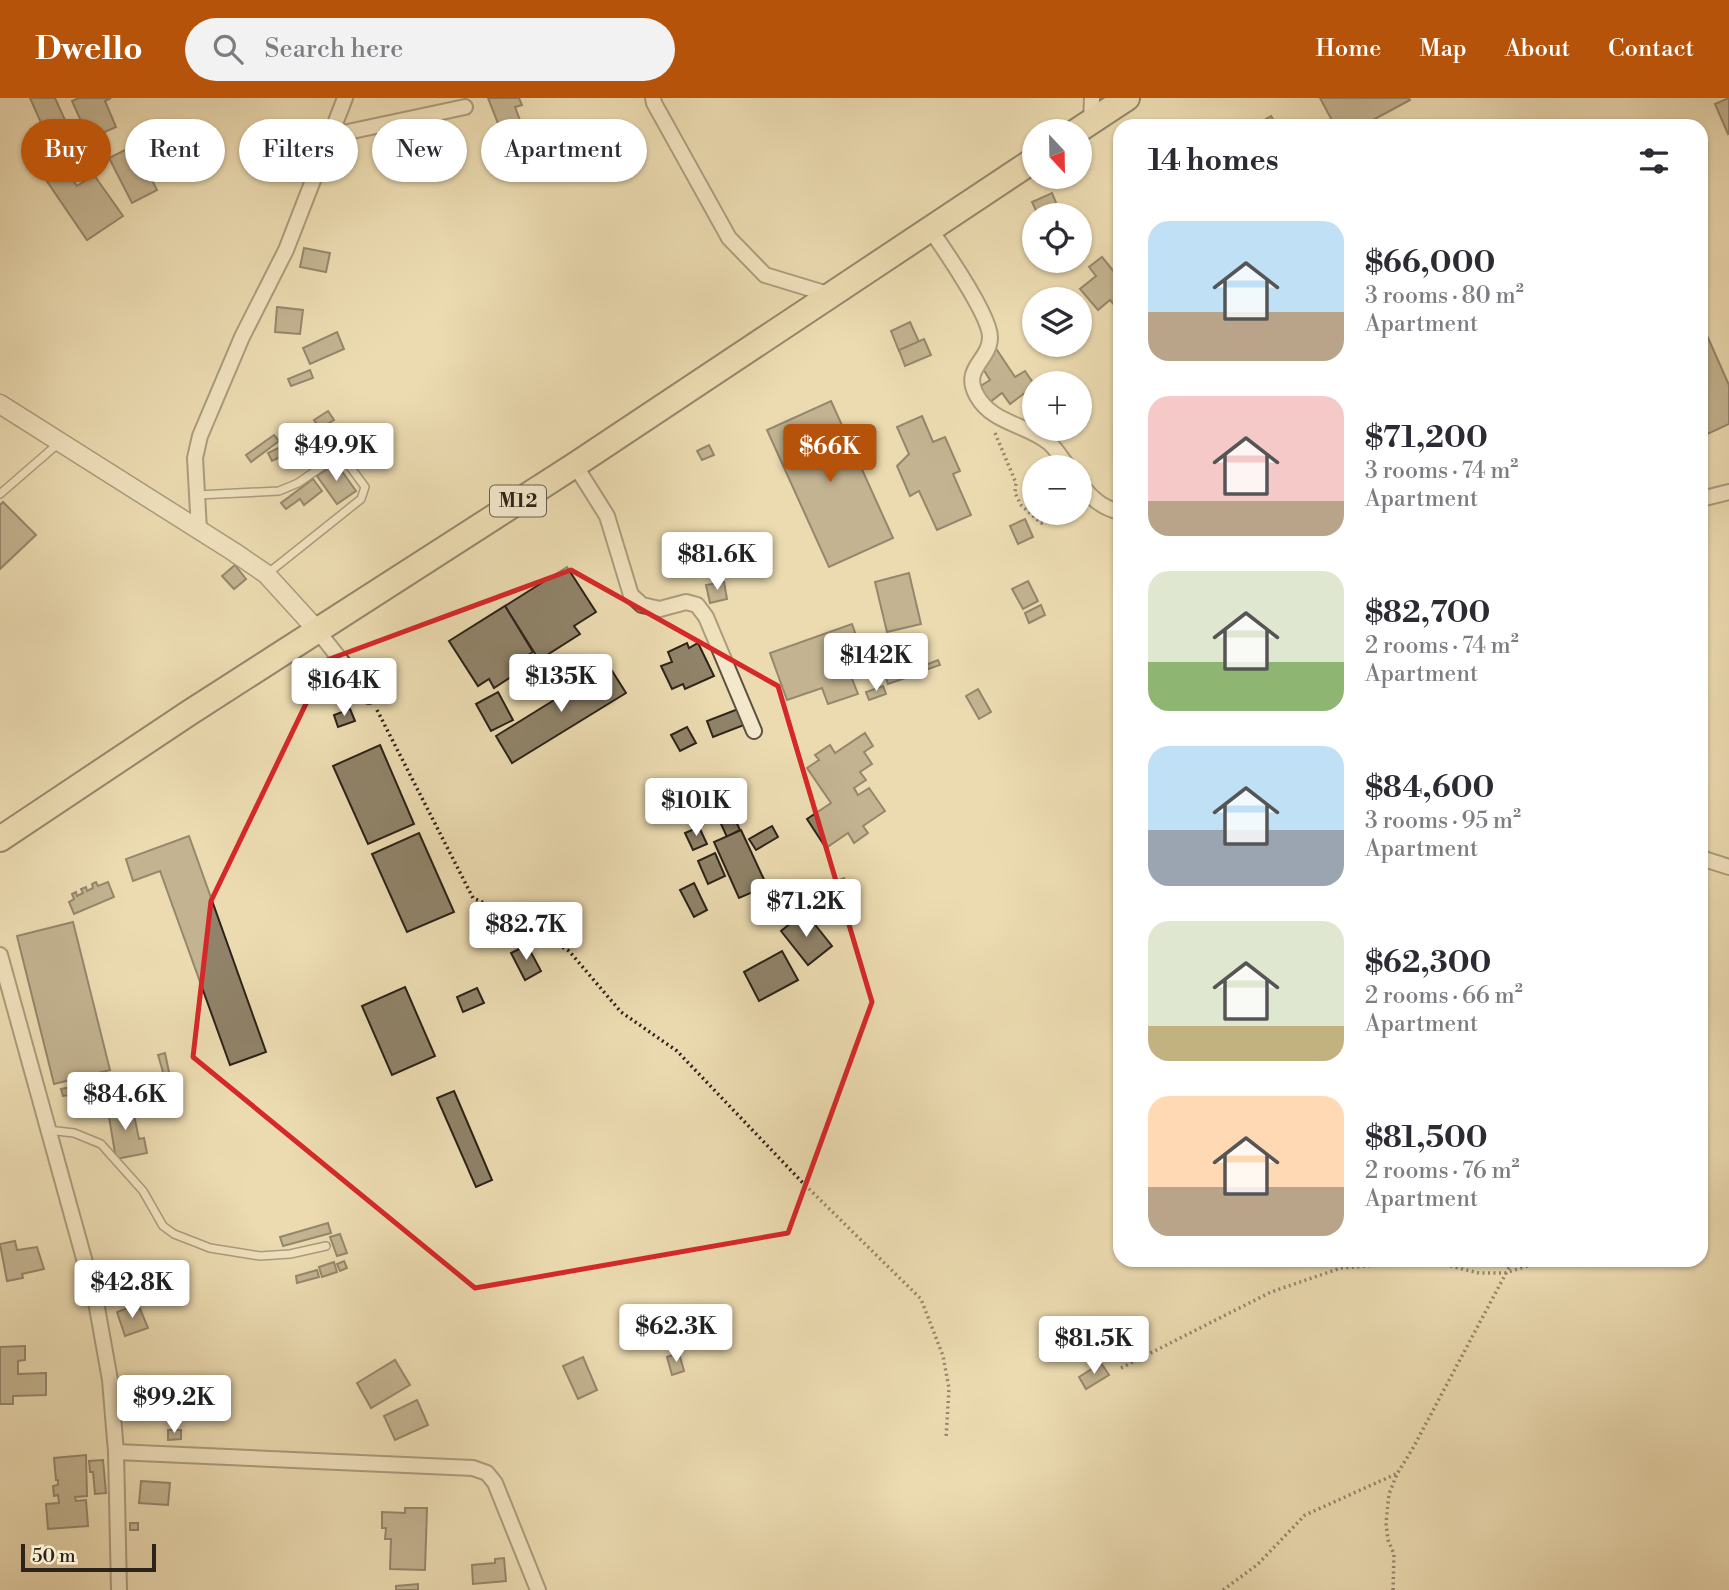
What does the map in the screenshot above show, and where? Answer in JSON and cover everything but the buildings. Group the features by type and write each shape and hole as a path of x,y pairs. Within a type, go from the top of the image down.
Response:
{"highway":[{"path":"1087,117 1127,98"},
{"name":"M12","path":"0,839 317,630 575,465 1022,168"}],"street":[{"path":"336,119 345,98"},
{"path":"653,98 729,238 765,275 831,295"},
{"path":"358,130 465,107"},
{"path":"199,530 195,458 200,436 242,337 286,250 312,182"},
{"path":"930,229 977,303 990,335 987,351 973,369 973,388 978,399 992,414 1049,442 1059,455"},
{"path":"0,404 265,574 317,630 369,696"},
{"path":"575,465 607,516 631,595 642,605 660,609 686,602 697,605 706,617 754,731"},
{"path":"1708,497 1729,492"},
{"path":"1092,497 1106,509 1113,510"},
{"path":"1708,860 1729,867"},
{"path":"0,956 96,1302 110,1380 116,1452 119,1590"},
{"path":"116,1452 473,1468 487,1473 495,1483 538,1590"}],"lane":[{"path":"0,494 60,442"},
{"path":"196,495 279,491 298,483 337,456 342,457 365,487 361,499 265,574"},
{"path":"47,1130 87,1137 101,1144 143,1191 163,1226 198,1244 260,1256 290,1254 326,1246"}],"path":[{"path":"992,414 992,424 1016,483 1015,493 1022,506"},
{"path":"369,696 473,898 503,911 569,951 621,1013 677,1051 802,1182 921,1299 943,1356 949,1388 946,1438"},
{"path":"1121,1368 1271,1292 1351,1267"},
{"path":"1454,1267 1479,1273 1505,1273 1524,1267"},
{"path":"1393,1590 1394,1554 1388,1540 1386,1522 1389,1494 1397,1474 1509,1267"},
{"path":"1223,1590 1257,1565 1305,1515 1397,1474"}],"highlighted area":[{"path":"571,570 778,686 872,1002 788,1233 475,1288 193,1057 211,901 327,660"}]}
